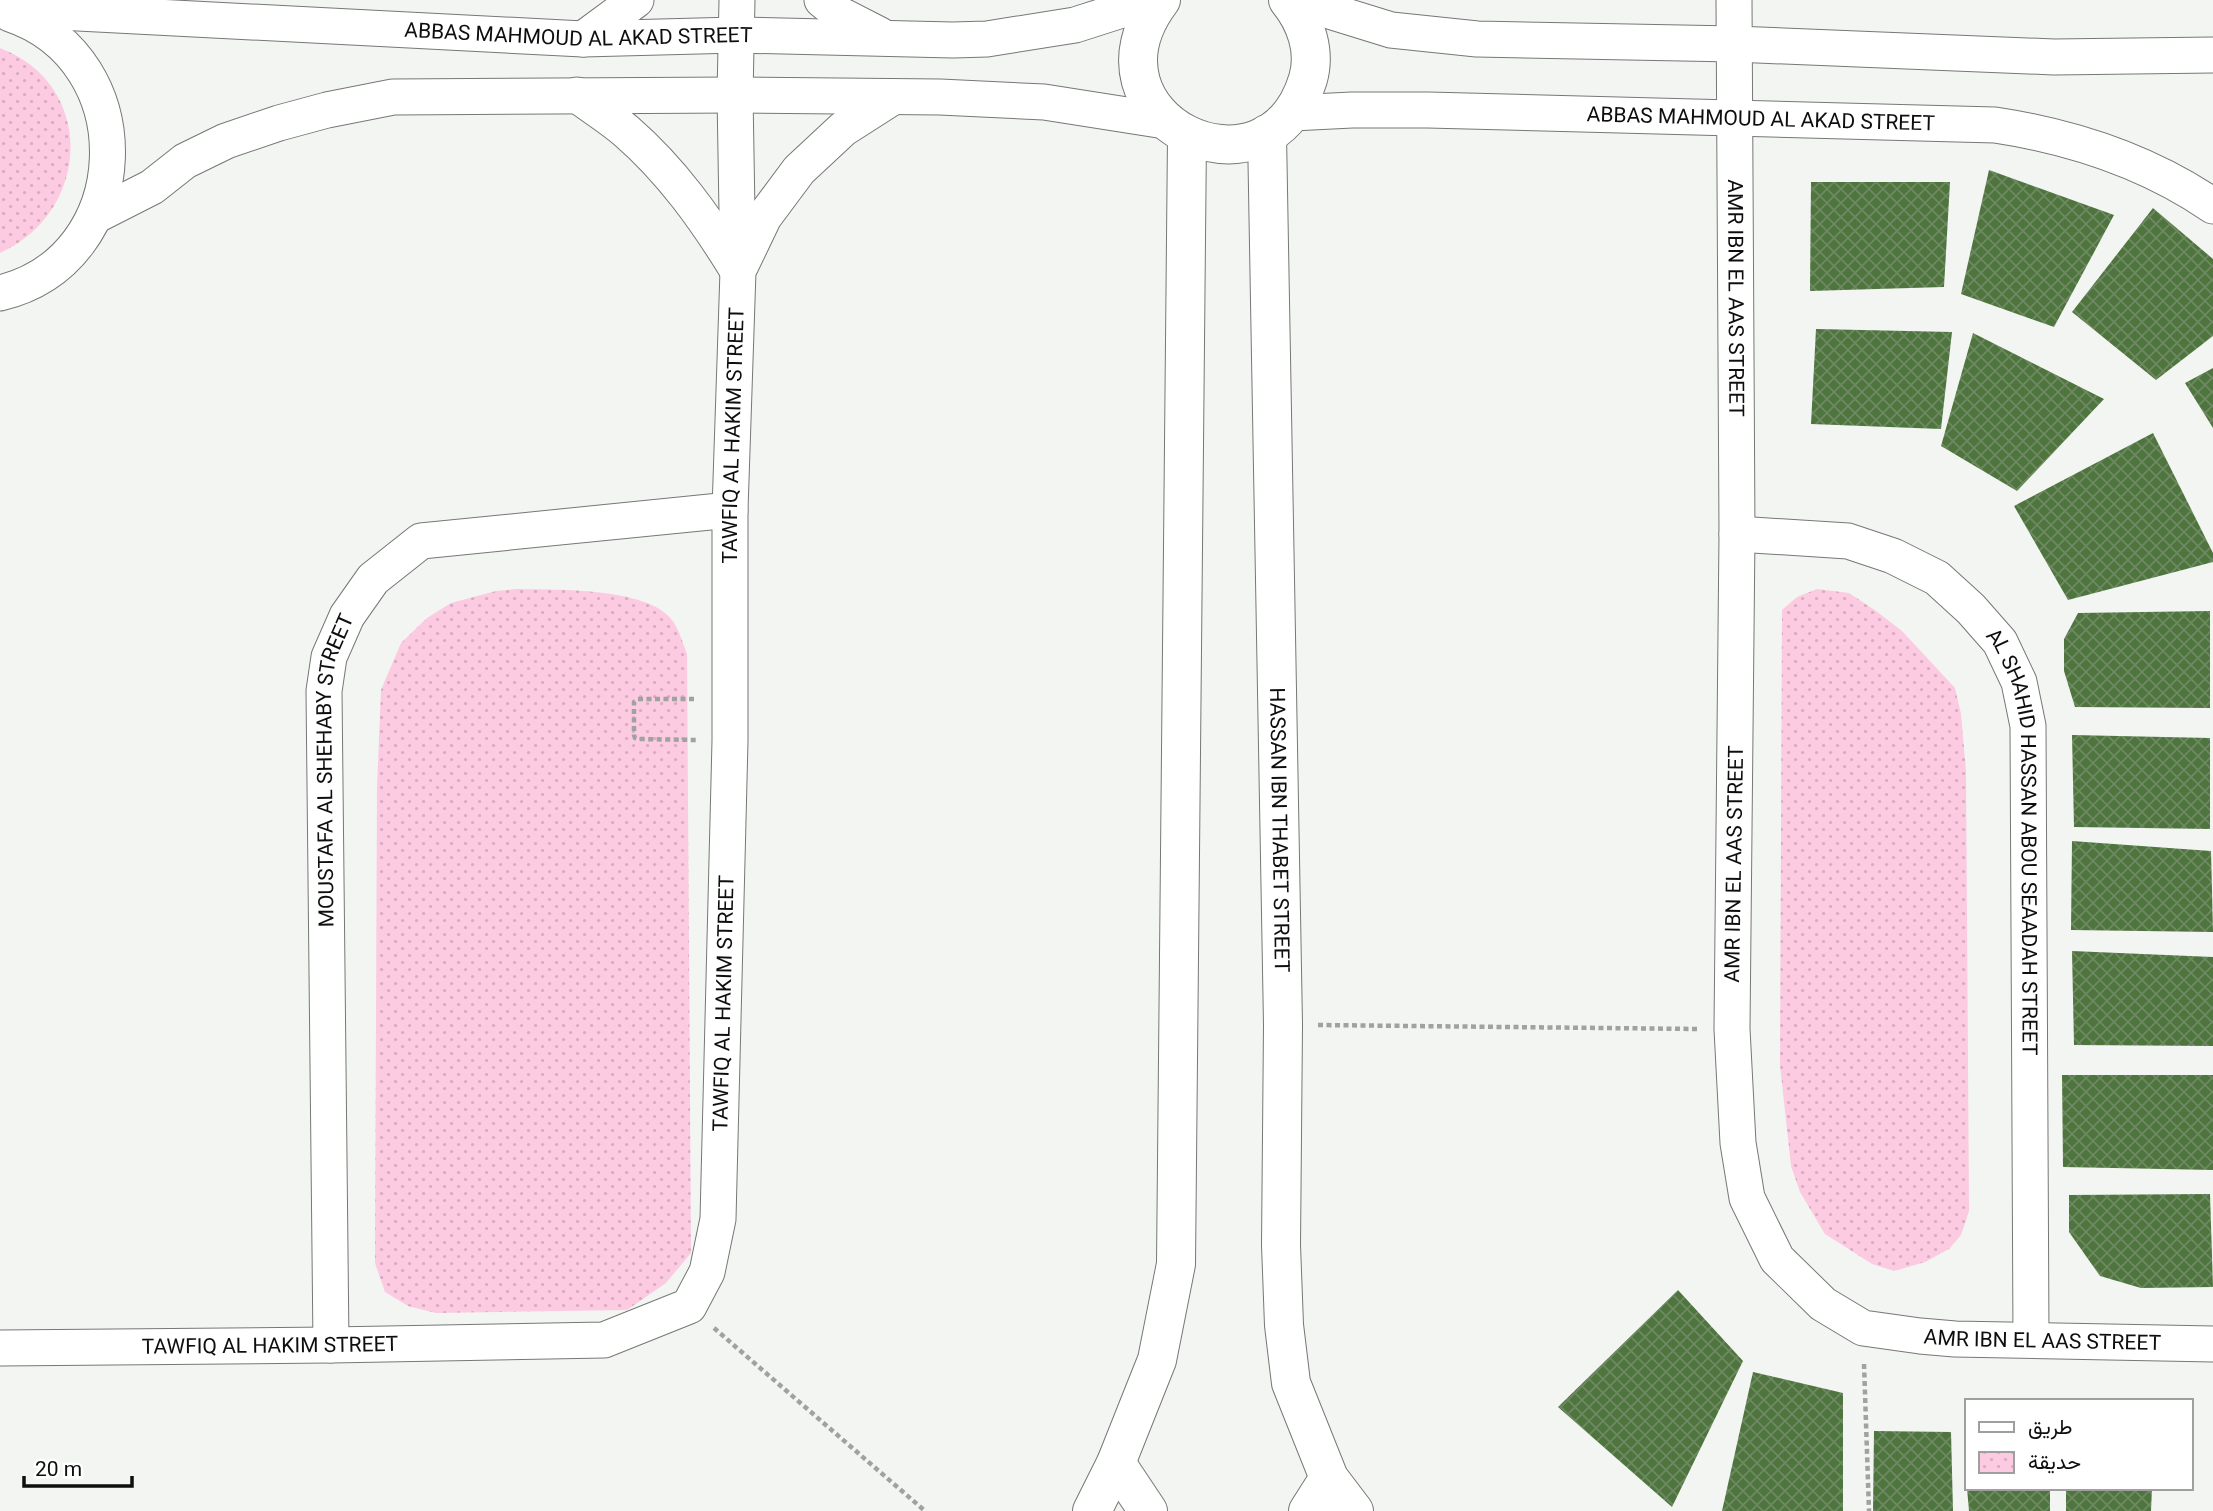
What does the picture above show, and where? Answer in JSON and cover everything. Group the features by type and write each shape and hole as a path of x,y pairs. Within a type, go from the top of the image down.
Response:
{"street":[{"path":"583,39 636,0"},
{"name":"TAWFIQ AL HAKIM STREET","path":"0,1348 604,1340 689,1306 707,1272 718,1219 730,741 730,510 738,271 735,95 737,0"},
{"path":"822,0 841,15 890,40"},
{"name":"ABBAS MAHMOUD AL AKAD STREET","path":"0,10 583,39 737,35 890,40 987,39 1075,25 1153,0"},
{"path":"1091,1511 1116,1462 1157,1360 1176,1264 1176,129 1150,103 1141,82 1138,60 1141,36 1150,15 1161,0"},
{"path":"95,216 152,187 185,161 226,141 327,110 393,97 735,95 1044,102 1176,129 1213,145 1241,144 1279,124 1304,93 1310,72 1310,49 1305,27 1288,0"},
{"path":"1294,0 1368,24 1430,36 1734,44 2054,57 2213,55"},
{"name":"AMR IBN EL AAS STREET","path":"1734,0 1737,534 1732,1030 1738,1143 1747,1198 1777,1259 1823,1304 1863,1328 1920,1336 2213,1344"},
{"path":"0,10 28,20 58,40 83,69 101,103 109,141 106,179 95,216 74,247 47,273 5,300"},
{"path":"578,95 625,131 668,172 706,219 738,271"},
{"path":"738,271 764,217 799,170 843,129 893,97"},
{"name":"ABBAS MAHMOUD AL AKAD STREET","path":"1279,124 1390,109 1995,125 2039,132 2095,147 2132,161 2194,193 2213,206"},
{"name":"HASSAN IBN THABET STREET","path":"1279,124 1283,1025 1281,1245 1284,1325 1291,1383 1329,1478 1354,1511"},
{"name":"MOUSTAFA AL SHEHABY STREET","path":"331,1345 324,691 329,657 346,617 373,579 421,541 730,510"},
{"name":"AL SHAHID HASSAN ABOU SEAADAH STREET","path":"1737,534 1847,541 1893,556 1937,578 2000,642 2019,682 2028,726 2031,1339"},
{"path":"1116,1462 1148,1511"},
{"path":"1308,1511 1329,1478"}],"path":[{"path":"730,699 642,699 634,702 635,738 730,741"},
{"path":"1283,1025 1732,1030"},
{"path":"689,1306 925,1511"},
{"path":"1863,1328 1869,1511"}],"green space":[{"path":"0,48 32,66 54,90 67,118 70,149 66,180 52,209 30,234 0,253"},
{"path":"517,589 600,592 643,601 660,609 672,620 687,654 691,1253 666,1283 627,1310 436,1313 408,1306 385,1292 375,1263 377,787 381,690 401,643 427,618 451,603 496,591"},
{"path":"1817,589 1849,593 1902,631 1955,688 1961,714 1966,771 1969,1211 1961,1235 1949,1249 1925,1262 1894,1271 1872,1264 1825,1234 1800,1192 1791,1166 1780,1065 1782,610 1797,597"}],"building":[{"path":"1989,170 2114,215 2054,327 1961,294"},
{"path":"1811,182 1950,182 1944,287 1810,291"},
{"path":"2153,208 2213,259 2213,336 2156,380 2072,312"},
{"path":"1816,329 1952,332 1941,429 1811,424"},
{"path":"1973,333 2104,399 2017,491 1941,446"},
{"path":"2213,368 2213,428 2185,383"},
{"path":"2153,433 2213,553 2213,562 2068,600 2014,506"},
{"path":"2210,611 2210,708 2075,707 2064,671 2064,639 2078,613"},
{"path":"2072,735 2210,738 2210,829 2074,827"},
{"path":"2072,841 2211,851 2213,932 2071,930"},
{"path":"2072,951 2213,957 2213,1046 2074,1045"},
{"path":"2062,1075 2213,1075 2213,1170 2063,1167"},
{"path":"2210,1194 2213,1287 2141,1288 2100,1276 2069,1232 2069,1195"},
{"path":"1678,1290 1743,1361 1672,1507 1558,1407"},
{"path":"1753,1372 1843,1393 1843,1511 1722,1511"},
{"path":"1874,1431 1951,1432 1953,1511 1873,1511"},
{"path":"1967,1490 2050,1490 2050,1511 1969,1511"},
{"path":"2066,1490 2152,1490 2151,1511 2066,1511"}]}
